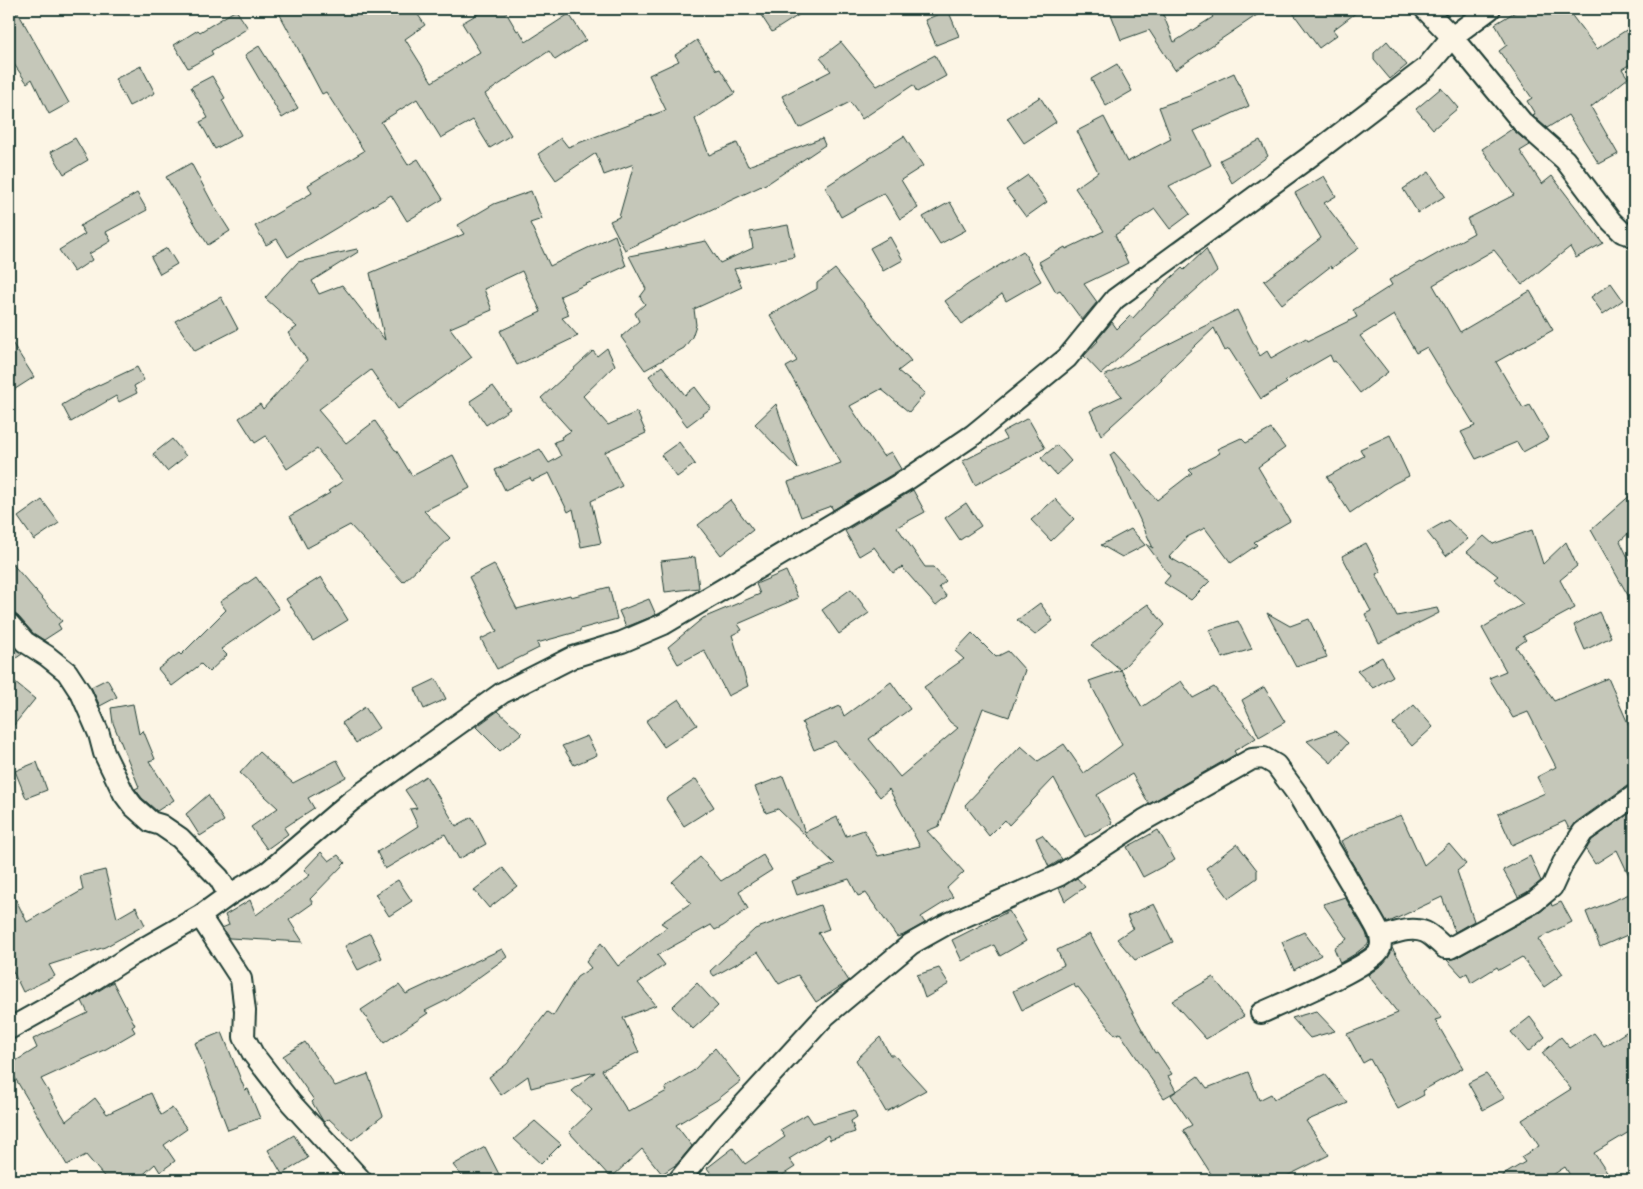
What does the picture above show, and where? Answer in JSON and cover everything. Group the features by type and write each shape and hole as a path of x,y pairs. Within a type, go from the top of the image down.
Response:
{"street":[{"path":"1425,9 1452,37 1522,122 1565,160 1611,221 1622,232 1634,236"},
{"path":"9,1029 70,995 132,955 200,916 229,895 269,871 351,801 502,692 573,657 622,642 664,624 908,479 973,435 1067,358 1115,299 1308,158 1426,68 1452,37 1490,9"},
{"path":"9,624 24,642 48,656 67,672 82,694 99,734 104,752 124,794 133,806 151,822 161,825 180,838 219,878 229,895"},
{"path":"678,1180 724,1126 826,1015 911,944 945,925 1060,875 1144,820 1252,758 1257,757 1264,758 1276,766 1298,795 1381,937 1380,949 1374,956 1356,968 1261,1013"},
{"path":"1381,937 1404,930 1417,930 1427,933 1445,948 1450,948 1478,934 1534,902 1552,886 1562,863 1583,832 1634,796"},
{"path":"200,916 240,979 245,1011 244,1037 253,1054 291,1103 361,1180"}],"building":[{"path":"9,9 16,9 69,103 49,114 32,79 27,83 9,57"},
{"path":"277,9 414,9 425,25 405,39 432,82 480,52 462,23 486,9 504,9 526,42 569,14 586,40 555,60 549,51 485,94 511,135 490,148 473,120 441,138 417,99 381,122 408,165 418,159 443,199 407,221 391,195 288,257 277,239 266,245 255,226 312,193 308,185 364,151 326,92 322,94"},
{"path":"757,9 808,9 772,32"},
{"path":"1109,9 1161,9 1174,42 1213,17 1207,9 1266,9 1175,70 1149,30 1121,40"},
{"path":"1290,9 1361,9 1333,30 1337,35 1319,48"},
{"path":"1520,9 1567,9 1597,49 1634,25 1634,62 1622,69 1628,78 1591,107 1618,154 1599,164 1568,115 1547,128 1532,115 1535,114 1527,101 1532,98 1499,51 1507,45 1495,24"},
{"path":"236,10 248,28 211,51 213,54 188,68 174,45"},
{"path":"948,10 959,36 936,45 925,20"},
{"path":"697,40 717,70 720,69 735,93 695,119 709,155 737,143 748,166 822,138 825,145 770,182 625,250 610,221 619,217 634,164 604,175 596,153 556,180 538,154 561,138 568,147 666,110 649,75 679,61 675,55"},
{"path":"1387,41 1407,65 1390,79 1374,60 1374,53"},
{"path":"841,42 877,86 935,55 946,76 917,92 913,85 862,119 850,102 799,128 782,96 831,71 820,58"},
{"path":"259,46 298,108 282,118 245,55"},
{"path":"1117,64 1132,91 1106,106 1091,79"},
{"path":"141,66 155,93 129,106 115,79"},
{"path":"1234,73 1249,106 1194,131 1211,165 1169,186 1190,214 1170,229 1155,209 1115,235 1128,263 1084,284 1097,302 1082,320 1060,290 1056,292 1039,262 1065,247 1066,249 1104,231 1075,188 1098,172 1077,131 1104,117 1127,162 1171,139 1159,107 1192,95 1190,93"},
{"path":"212,76 225,98 222,100 241,135 215,149 200,122 208,118 191,87"},
{"path":"1441,88 1458,108 1433,129 1416,109"},
{"path":"1040,97 1056,122 1024,143 1007,118"},
{"path":"1512,129 1530,145 1520,151 1542,184 1552,176 1603,243 1576,258 1570,247 1522,285 1494,250 1433,285 1460,332 1530,291 1553,330 1496,362 1523,408 1530,405 1549,438 1523,452 1517,442 1476,459 1461,432 1475,426 1427,347 1416,353 1394,315 1360,336 1388,372 1360,393 1335,361 1333,362 1330,355 1285,381 1287,383 1261,399 1229,349 1225,351 1214,328 1161,378 1162,380 1101,435 1090,411 1122,396 1104,376 1237,310 1260,356 1267,351 1271,358 1306,338 1308,341 1357,317 1353,310 1392,285 1389,280 1474,233 1467,219 1514,195 1482,149"},
{"path":"904,136 923,166 901,180 918,208 900,219 884,193 841,217 825,187"},
{"path":"75,138 88,160 64,174 51,152"},
{"path":"1260,140 1268,156 1232,183 1220,160"},
{"path":"191,163 230,231 208,245 166,177"},
{"path":"1429,172 1445,196 1418,213 1403,189"},
{"path":"1028,175 1047,202 1026,217 1006,190"},
{"path":"1324,176 1336,196 1324,203 1359,248 1332,268 1331,266 1282,304 1264,281 1321,238 1295,193"},
{"path":"531,191 542,219 530,223 550,266 615,235 626,266 560,296 569,315 562,318 578,336 517,365 500,331 541,312 522,271 484,289 492,310 450,328 472,357 398,409 371,370 318,410 346,443 375,421 412,476 453,455 470,488 424,511 450,538 403,582 350,525 307,548 290,516 330,493 328,491 343,481 317,449 287,469 266,436 255,443 239,418 260,404 263,409 307,360 288,333 297,327 265,298 298,262 357,249 358,252 312,281 319,294 342,285 385,340 370,273 464,234 458,225 494,204"},
{"path":"137,193 147,210 106,232 111,241 89,254 92,260 74,272 59,250 85,234 80,226"},
{"path":"950,202 966,230 940,244 923,217"},
{"path":"788,225 795,257 734,269 742,287 694,309 696,325 692,337 684,348 645,370 621,337 639,321 635,313 645,304 640,297 646,289 629,256 706,241 720,263 753,248 750,232"},
{"path":"890,237 903,260 883,271 870,248"},
{"path":"167,248 177,264 160,274 151,257"},
{"path":"1206,249 1217,271 1101,374 1084,356 1112,322 1117,329 1130,316 1133,318 1164,284 1182,268 1184,270"},
{"path":"1023,251 1041,281 1006,301 1002,294 962,324 945,301 970,283"},
{"path":"835,269 911,361 898,371 925,393 909,412 881,389 850,406 883,456 891,452 901,469 833,510 831,506 801,517 788,482 841,463 786,367 797,361 770,315 817,289 817,283"},
{"path":"1611,283 1623,300 1603,314 1591,297"},
{"path":"221,297 238,329 195,351 175,321"},
{"path":"9,338 34,377 9,393"},
{"path":"607,348 615,365 583,396 608,425 637,412 646,433 605,452 622,486 591,501 601,543 581,547 573,509 568,512 549,473 532,481 530,478 505,490 495,470 540,449 549,463 561,456 554,442 562,439 561,437 571,431 541,398 593,351 597,356"},
{"path":"662,366 685,395 695,387 711,408 687,426 649,376"},
{"path":"137,367 144,380 134,386 137,393 119,402 116,396 71,422 62,405 86,391"},
{"path":"493,386 510,409 486,425 470,401"},
{"path":"776,404 798,469 755,424"},
{"path":"1028,418 1045,448 975,485 963,461 1006,439 1002,432"},
{"path":"1271,429 1285,448 1258,467 1290,521 1254,542 1257,545 1231,563 1205,528 1187,537 1169,557 1210,581 1191,600 1164,583 1170,576 1146,544 1153,548 1110,455 1114,452 1157,500 1192,473 1189,470 1220,453 1217,449 1241,438 1246,443"},
{"path":"1390,435 1409,476 1393,484 1350,513 1327,477 1364,456 1360,449"},
{"path":"172,439 186,456 167,471 153,454"},
{"path":"679,442 695,464 677,477 661,455"},
{"path":"1057,445 1071,461 1056,475 1041,458"},
{"path":"913,490 925,512 897,527 925,567 933,567 946,581 939,587 947,597 936,606 902,567 893,573 874,547 859,556 845,531"},
{"path":"1634,492 1634,528 1620,541 1634,570 1634,606 1591,530"},
{"path":"1055,499 1074,519 1051,541 1031,520"},
{"path":"42,500 59,523 34,540 18,517"},
{"path":"730,500 753,530 721,555 698,525"},
{"path":"966,503 981,526 960,540 945,518"},
{"path":"1448,520 1468,539 1446,556 1427,532"},
{"path":"1131,529 1145,545 1122,557 1101,545"},
{"path":"1532,530 1543,564 1566,542 1577,566 1560,580 1575,608 1523,636 1526,640 1516,647 1554,701 1608,678 1634,737 1634,784 1627,786 1576,822 1572,828 1569,829 1565,821 1512,845 1498,814 1545,793 1537,777 1556,767 1528,712 1513,718 1489,678 1506,671 1482,628 1523,604 1494,579 1498,576 1467,552 1484,536 1493,544"},
{"path":"1366,543 1381,572 1376,574 1397,616 1437,608 1439,613 1379,643 1365,614 1371,611 1342,556"},
{"path":"695,557 699,588 665,592 661,561"},
{"path":"9,560 62,621 58,624 61,629 44,640 33,633 18,616 9,612"},
{"path":"494,564 517,609 609,587 617,619 537,643 539,648 497,669 481,639 497,631 469,577"},
{"path":"786,571 798,598 738,624 742,630 732,635 748,686 728,696 704,650 678,664 668,647 703,618 760,594 756,584"},
{"path":"256,577 279,609 221,649 227,655 209,672 201,664 172,686 158,669 179,653 181,655 226,610 220,602"},
{"path":"321,577 348,620 313,641 286,599"},
{"path":"851,589 869,613 839,634 822,610"},
{"path":"649,599 656,615 626,627 619,611"},
{"path":"1040,603 1053,621 1035,635 1017,620"},
{"path":"1148,604 1165,625 1121,670 1091,645"},
{"path":"1599,612 1611,637 1585,650 1574,625"},
{"path":"1267,613 1290,626 1309,619 1327,657 1296,667"},
{"path":"1238,621 1252,649 1222,658 1209,630"},
{"path":"972,633 996,657 1008,651 1025,670 1009,717 983,708 939,826 927,831 964,872 947,888 953,897 921,917 925,923 897,937 866,893 858,896 849,879 797,895 792,881 835,864 778,809 766,813 755,787 783,776 805,832 837,817 846,836 864,830 878,856 920,846 889,789 880,797 835,741 814,750 802,722 840,706 844,716 891,682 910,709 869,739 900,777 958,728 950,722 924,687 964,659 955,651"},
{"path":"9,642 22,654 9,663"},
{"path":"1382,657 1393,676 1373,688 1357,671"},
{"path":"1121,670 1142,707 1181,681 1193,698 1214,687 1256,738 1234,751 1236,754 1149,804 1132,774 1097,795 1112,823 1085,837 1054,778 1009,825 1005,820 989,836 965,805 1021,746 1038,761 1064,744 1084,773 1122,745 1089,681"},
{"path":"9,678 35,699 9,731"},
{"path":"107,679 117,697 100,706 91,687"},
{"path":"436,679 446,699 424,709 415,689"},
{"path":"1264,687 1285,722 1259,737 1242,700"},
{"path":"679,699 697,725 664,747 646,721"},
{"path":"133,704 139,734 143,730 155,759 149,761 174,800 157,811 135,789 139,787 113,723 111,708"},
{"path":"1414,705 1433,727 1412,746 1393,724"},
{"path":"365,707 379,728 356,743 342,723"},
{"path":"498,711 522,733 500,751 476,727"},
{"path":"1335,731 1348,743 1331,763 1307,741"},
{"path":"587,736 597,755 574,765 562,746"},
{"path":"259,752 293,783 337,760 346,777 308,798 314,808 284,828 288,834 267,849 251,827 278,808 240,773"},
{"path":"37,762 47,790 26,798 15,771"},
{"path":"426,776 456,826 472,817 486,844 459,859 445,834 385,869 377,852 418,826 410,809 417,808 405,790"},
{"path":"696,779 714,807 684,826 666,799"},
{"path":"208,795 224,821 200,836 186,814"},
{"path":"1634,810 1634,886 1617,850 1595,864 1586,850 1592,840"},
{"path":"1401,815 1424,865 1449,844 1466,864 1457,871 1474,921 1455,932 1442,897 1387,923 1341,841"},
{"path":"1158,830 1175,860 1143,877 1127,847"},
{"path":"1042,835 1062,859 1049,867 1036,838"},
{"path":"1237,844 1257,870 1257,878 1229,898 1206,868"},
{"path":"321,852 329,861 338,855 345,863 310,899 313,903 289,920 303,942 229,938 222,928 229,925 225,915 250,900 256,915 310,875 304,870"},
{"path":"763,855 772,870 739,891 748,909 723,926 715,930 711,925 657,955 665,965 638,983 656,1005 623,1018 639,1052 602,1070 628,1112 667,1091 665,1088 693,1071 715,1048 741,1081 717,1100 676,1125 692,1146 677,1164 662,1174 642,1149 611,1178 569,1132 592,1110 572,1091 595,1072 531,1088 528,1076 501,1095 489,1077 507,1064 547,1012 553,1016 577,977 591,968 586,962 601,943 618,966 667,927 661,923 691,903 672,882 700,857 721,881"},
{"path":"1530,856 1541,881 1518,897 1503,870"},
{"path":"503,868 517,886 489,908 474,890"},
{"path":"105,870 117,918 136,907 145,925 105,947 49,965 55,976 23,992 9,963 9,886 27,922 83,890 80,876"},
{"path":"1077,878 1085,887 1065,901 1059,888"},
{"path":"398,880 412,901 389,916 375,894"},
{"path":"1634,892 1634,932 1600,947 1586,912"},
{"path":"1345,897 1366,933 1369,943 1340,963 1334,948 1347,939 1323,904"},
{"path":"1561,902 1572,922 1538,939 1563,974 1544,987 1522,957 1499,970 1497,967 1471,983 1467,973 1462,976 1447,960 1456,958 1540,912 1551,903 1552,906"},
{"path":"1154,904 1173,942 1135,960 1117,939 1133,928 1127,916"},
{"path":"820,905 829,929 818,933 849,981 816,1002 798,975 779,984 758,952 714,976 710,971 755,929"},
{"path":"1009,911 1026,941 1000,956 994,945 962,961 952,940"},
{"path":"1304,932 1321,955 1294,970 1282,942"},
{"path":"370,933 382,958 358,970 345,946"},
{"path":"1090,934 1155,1053 1157,1052 1172,1074 1168,1076 1176,1091 1164,1098 1120,1033 1115,1035 1078,987 1076,988 1073,984 1022,1010 1013,991 1064,965 1057,950"},
{"path":"1392,948 1422,995 1424,995 1442,1018 1435,1020 1463,1068 1422,1091 1424,1095 1398,1109 1370,1059 1363,1063 1347,1034 1398,1013 1368,975 1383,964"},
{"path":"502,949 507,957 447,1000 425,1011 428,1013 384,1043 361,1010 399,985 406,994"},
{"path":"939,968 949,984 925,998 917,975"},
{"path":"1213,977 1244,1016 1206,1039 1172,1001"},
{"path":"113,982 135,1025 132,1027 135,1032 106,1049 41,1079 66,1121 95,1098 107,1114 151,1093 161,1115 172,1108 187,1129 164,1145 175,1161 160,1172 155,1164 137,1180 107,1180 86,1155 67,1165 9,1068 9,1065 37,1048 33,1039 88,1013 82,1001"},
{"path":"697,983 718,1006 693,1029 672,1007"},
{"path":"1316,1011 1335,1031 1310,1038 1292,1018"},
{"path":"1530,1017 1545,1037 1528,1052 1511,1032"},
{"path":"1634,1027 1634,1129 1594,1153 1612,1180 1573,1180 1565,1167 1545,1180 1495,1180 1525,1162 1521,1157 1539,1146 1522,1120 1571,1089 1542,1053 1561,1037 1570,1048 1594,1033 1604,1046"},
{"path":"222,1032 245,1090 248,1089 260,1118 228,1130 195,1043"},
{"path":"880,1037 890,1055 894,1055 926,1090 886,1112 856,1060"},
{"path":"305,1042 335,1086 368,1074 383,1116 352,1140 329,1119 323,1121 312,1102 314,1100 283,1056"},
{"path":"1248,1072 1259,1100 1271,1094 1274,1099 1325,1074 1348,1103 1306,1121 1329,1155 1279,1180 1215,1180 1183,1130 1192,1125 1171,1095 1198,1076 1207,1088"},
{"path":"1486,1074 1505,1098 1483,1110 1468,1083"},
{"path":"854,1110 857,1117 851,1121 855,1132 830,1140 828,1135 789,1159 795,1167 775,1180 716,1180 707,1168 733,1148 745,1164 785,1137 780,1130 807,1114 813,1123"},
{"path":"535,1121 561,1144 541,1164 514,1139"},
{"path":"294,1135 308,1158 282,1174 268,1150"},
{"path":"485,1147 502,1180 465,1180 453,1165"}]}
